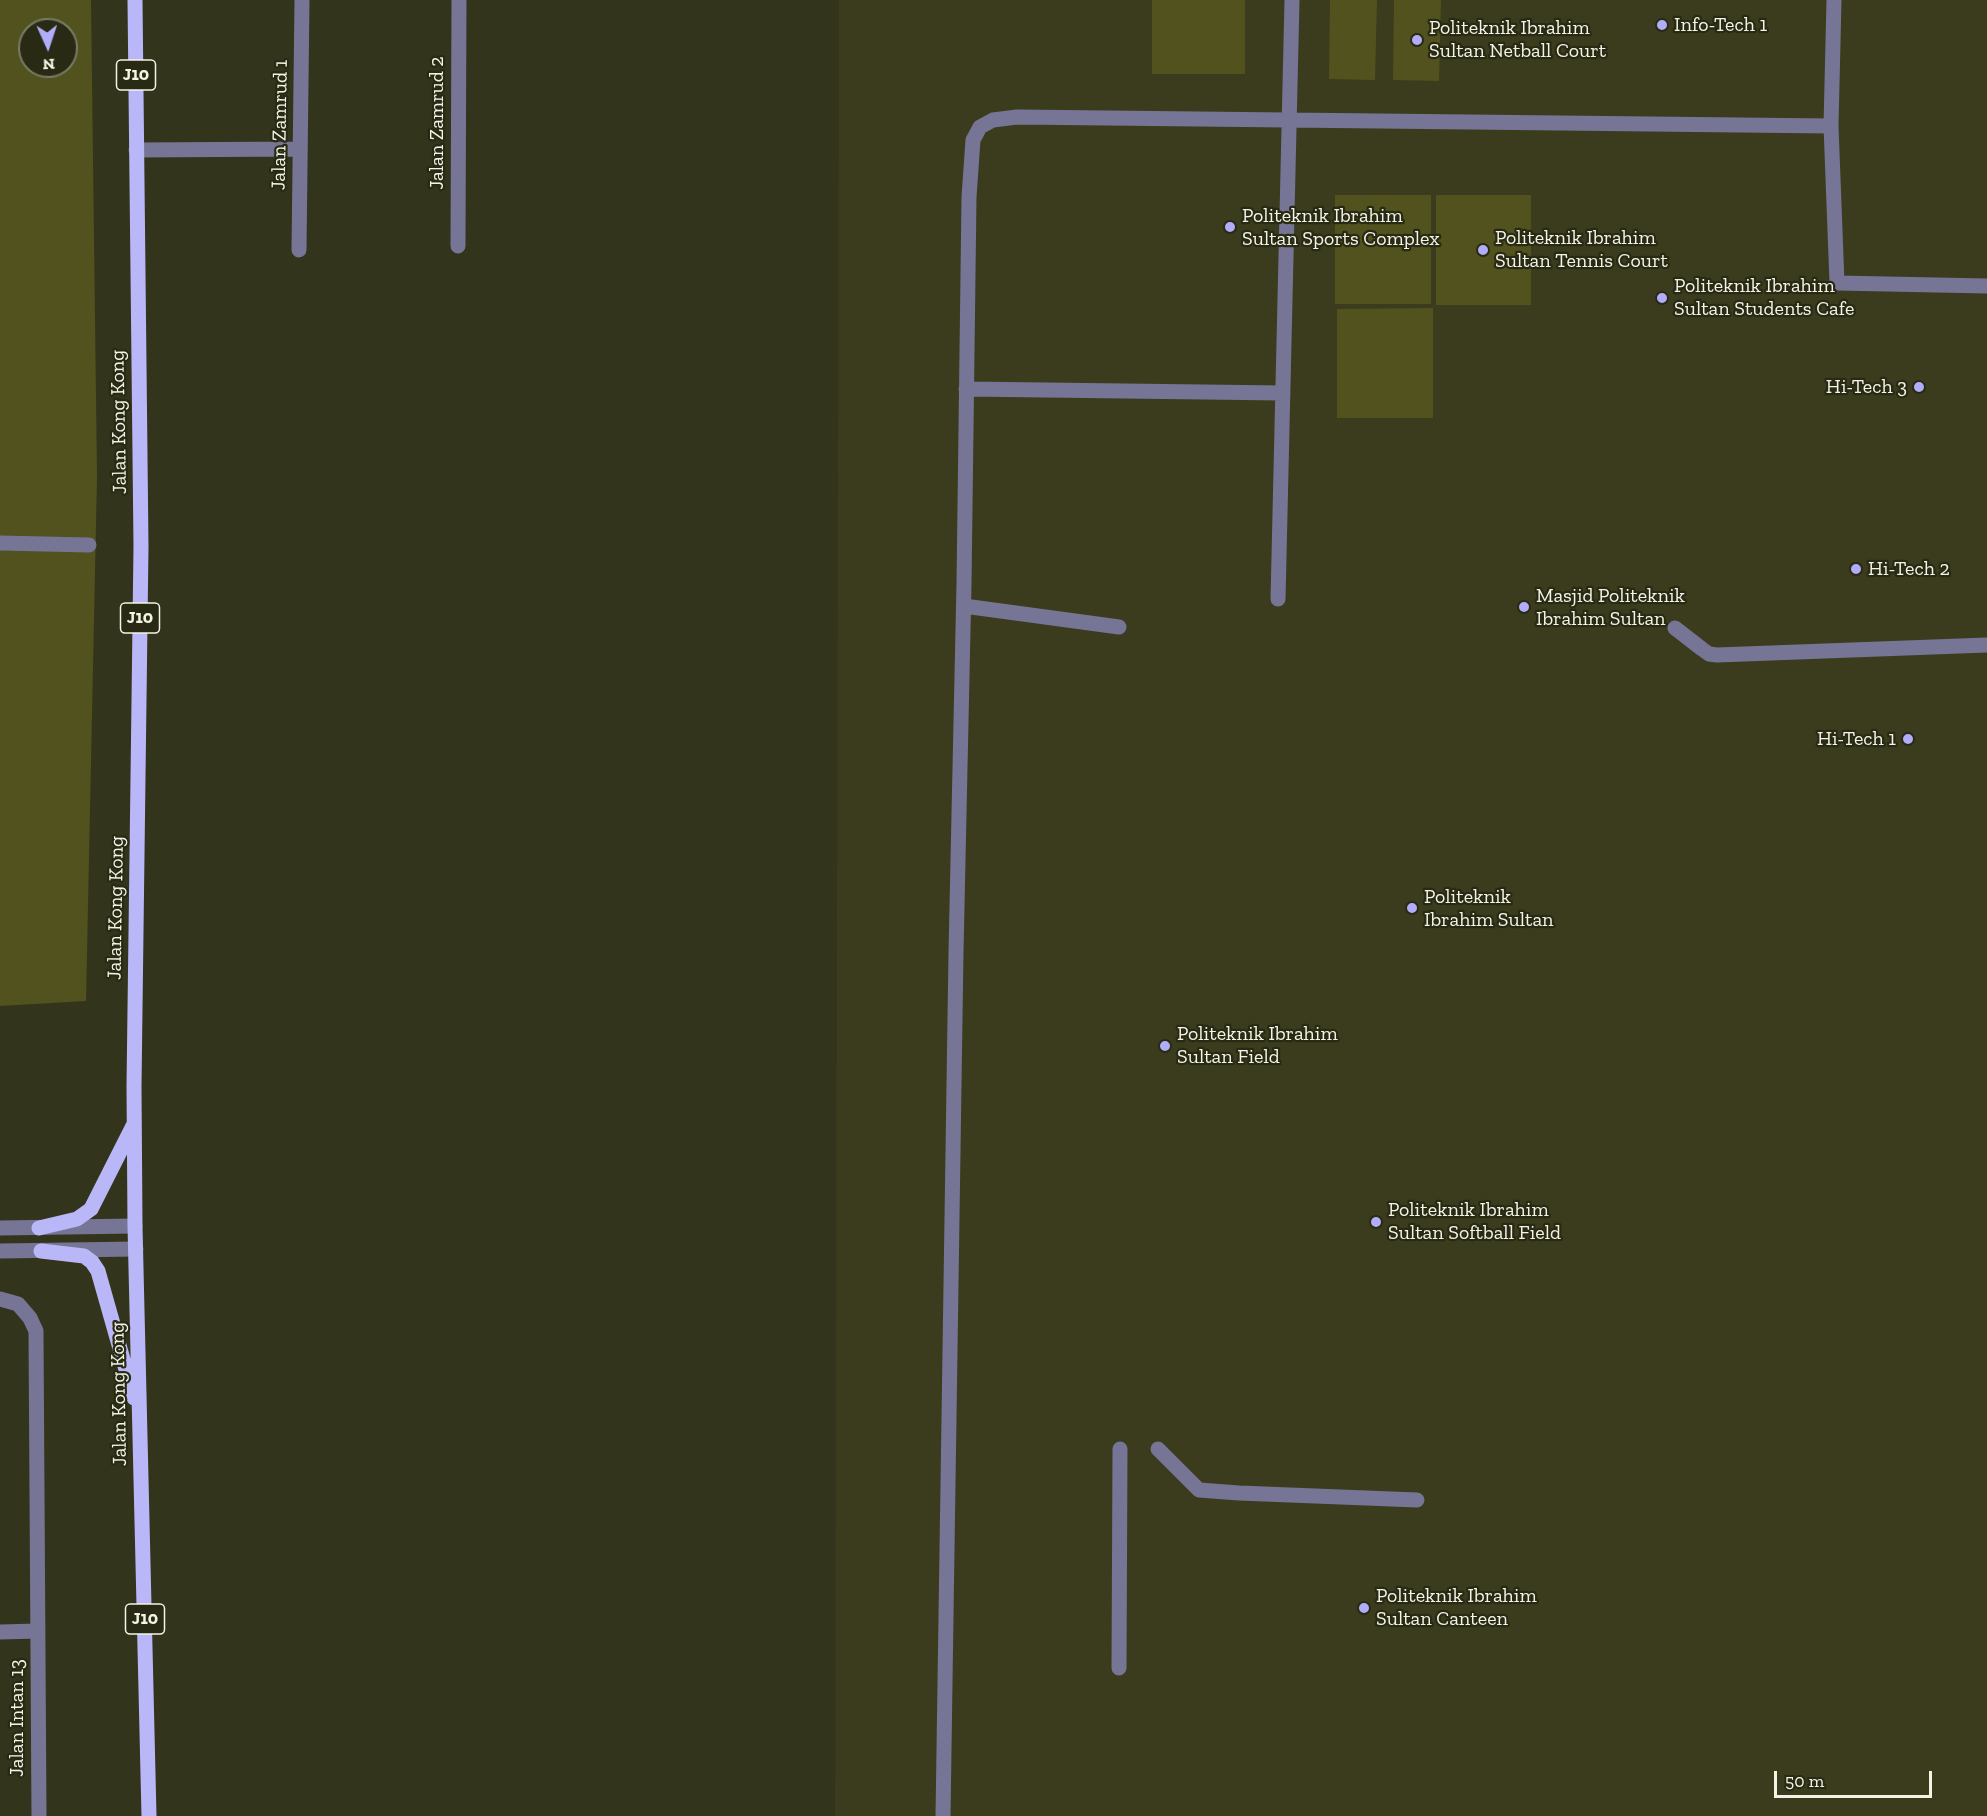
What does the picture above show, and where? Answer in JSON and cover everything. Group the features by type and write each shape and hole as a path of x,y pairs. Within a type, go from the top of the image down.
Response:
{"main road":[{"name":"Jalan Kong Kong","path":"135,0 141,546 135,1226 149,1816"},
{"path":"39,1228 77,1219 91,1209 135,1123"},
{"path":"41,1251 84,1256 98,1271 140,1422"}],"street":[{"name":"Jalan Zamrud 1","path":"299,250 302,0"},
{"name":"Jalan Zamrud 2","path":"458,246 459,0"},
{"path":"1278,599 1292,0"},
{"path":"1834,0 1831,126 1837,283 1987,286"},
{"path":"943,1816 970,154 973,140 980,128 993,120 1017,117 1831,126"},
{"path":"136,150 300,149"},
{"path":"966,389 1283,393"},
{"path":"0,543 89,545"},
{"path":"963,606 1119,627"},
{"path":"1676,628 1709,654 1718,655 1987,645"},
{"path":"0,1228 135,1226"},
{"path":"0,1251 136,1249"},
{"name":"Jalan Intan 13","path":"0,1299 18,1304 30,1317 36,1331 39,1816"},
{"path":"1119,1668 1120,1449"},
{"path":"1158,1449 1199,1490 1417,1500"},
{"path":"0,1632 38,1631"}],"shaded area":[{"path":"0,0 91,0 97,476 86,1001 0,1006"},
{"name":"Politeknik Ibrahim Sultan","path":"839,0 1987,0 1987,1816 835,1816"},
{"path":"1152,0 1245,0 1245,74 1152,74"},
{"name":"Politeknik Ibrahim Sultan Netball Court","path":"1330,0 1377,0 1375,80 1329,79"},
{"name":"Politeknik Ibrahim Sultan Netball Court","path":"1394,0 1441,0 1439,81 1393,80"},
{"path":"1335,195 1431,195 1431,304 1335,304"},
{"name":"Politeknik Ibrahim Sultan Tennis Court","path":"1436,195 1531,195 1531,305 1436,305"},
{"path":"1433,308 1433,418 1337,418 1337,309"}],"place":[{"name":"Info-Tech 1","path":"1662,25"},
{"name":"Politeknik Ibrahim Sultan Netball Court","path":"1417,40"},
{"name":"Politeknik Ibrahim Sultan Sports Complex","path":"1230,227"},
{"name":"Politeknik Ibrahim Sultan Tennis Court","path":"1483,250"},
{"name":"Politeknik Ibrahim Sultan Students Cafe","path":"1662,298"},
{"name":"Hi-Tech 3","path":"1919,387"},
{"name":"Hi-Tech 2","path":"1856,569"},
{"name":"Masjid Politeknik Ibrahim Sultan","path":"1524,607"},
{"name":"Hi-Tech 1","path":"1908,739"},
{"name":"Politeknik Ibrahim Sultan","path":"1412,908"},
{"name":"Politeknik Ibrahim Sultan Field","path":"1165,1046"},
{"name":"Politeknik Ibrahim Sultan Softball Field","path":"1376,1222"},
{"name":"Politeknik Ibrahim Sultan Canteen","path":"1364,1608"}]}
